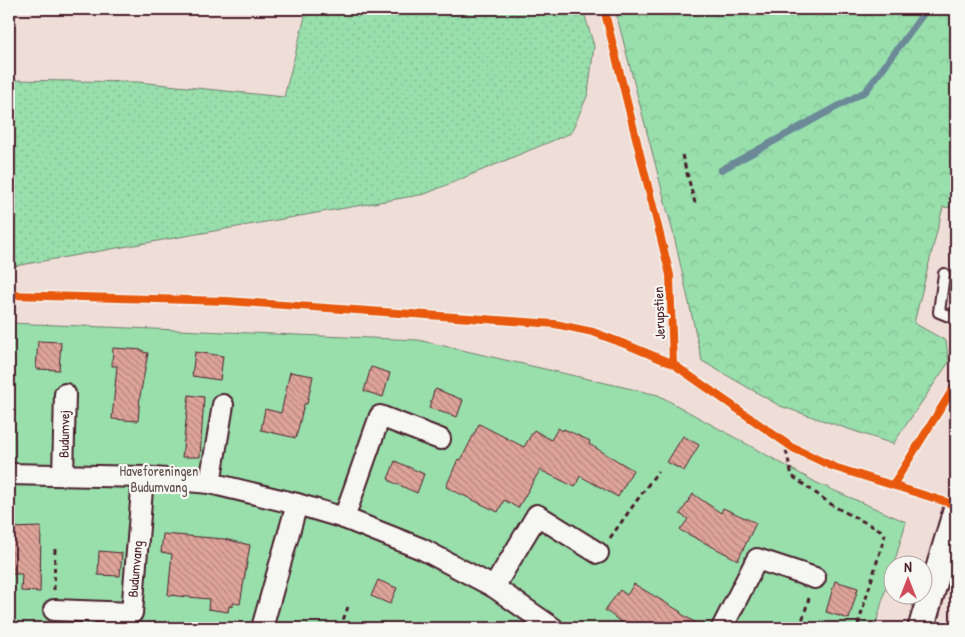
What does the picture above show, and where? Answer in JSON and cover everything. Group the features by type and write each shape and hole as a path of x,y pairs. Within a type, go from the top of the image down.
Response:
{"street":[{"name":"Budumvej","path":"63,475 65,394"},
{"path":"210,483 223,405"},
{"path":"344,518 380,416 440,439"},
{"path":"9,474 143,478 210,483 297,504 344,518 422,549 494,587 553,628"},
{"name":"Budumvang","path":"54,610 132,613 143,478"},
{"path":"262,628 297,504"},
{"path":"921,628 956,511"},
{"path":"494,587 537,514 598,553"},
{"path":"722,628 757,559 815,578"}],"lane":[{"path":"944,274 939,312 956,318"}],"path":[{"path":"682,155 695,203"},
{"path":"776,436 792,448"},
{"path":"784,442 792,476 835,507 882,531 885,535 857,628"},
{"path":"598,553 658,471"},
{"path":"54,610 55,548"},
{"path":"800,628 815,578"},
{"path":"340,628 348,607"}],"green space":[{"path":"307,9 583,9 594,46 588,94 571,133 425,194 9,267 9,80 138,82 284,97"},
{"path":"615,9 956,9 956,208 943,207 914,323 946,341 949,362 893,444 780,406 702,361 674,236"},
{"name":"Haveforeningen Budumvang","path":"9,323 418,340 658,395 817,483 906,522 897,554 882,554 882,602 875,628 9,628"}],"building":[{"path":"38,341 61,342 59,370 36,369"},
{"path":"113,348 143,350 143,352 148,353 140,396 138,421 112,419 117,366 112,366"},
{"path":"195,352 223,356 220,380 192,376"},
{"path":"371,367 390,373 383,397 364,391"},
{"path":"290,372 313,376 307,404 304,404 296,438 261,430 265,409 281,413"},
{"path":"436,389 463,400 457,417 429,408"},
{"path":"189,395 204,397 200,457 182,457"},
{"path":"479,424 524,447 534,430 551,440 558,428 563,431 564,429 590,441 589,444 633,470 618,497 580,476 575,487 540,470 518,508 504,500 498,512 446,487 458,459 461,460"},
{"path":"683,436 699,445 684,471 667,462"},
{"path":"395,461 424,474 417,493 388,479"},
{"path":"693,494 721,513 723,508 756,523 738,560 680,530 688,519 680,514"},
{"path":"41,527 40,592 21,591 22,574 11,574 9,528"},
{"path":"163,534 224,539 250,545 240,604 233,603 233,607 229,606 228,612 208,609 209,599 168,595 172,554 161,552"},
{"path":"99,551 122,553 120,576 98,575"},
{"path":"378,580 397,588 390,604 371,596"},
{"path":"835,581 858,588 849,619 826,612"},
{"path":"634,584 704,628 629,628 605,610 620,590 627,595"}],"waterway":[{"path":"721,170 866,91 927,9"}],"cycle path":[{"name":"Jerupstien","path":"604,9 670,275 673,364 793,448 834,467 956,505"},
{"path":"9,295 227,301 555,324 593,332 673,364"},
{"path":"893,485 956,384"}]}
